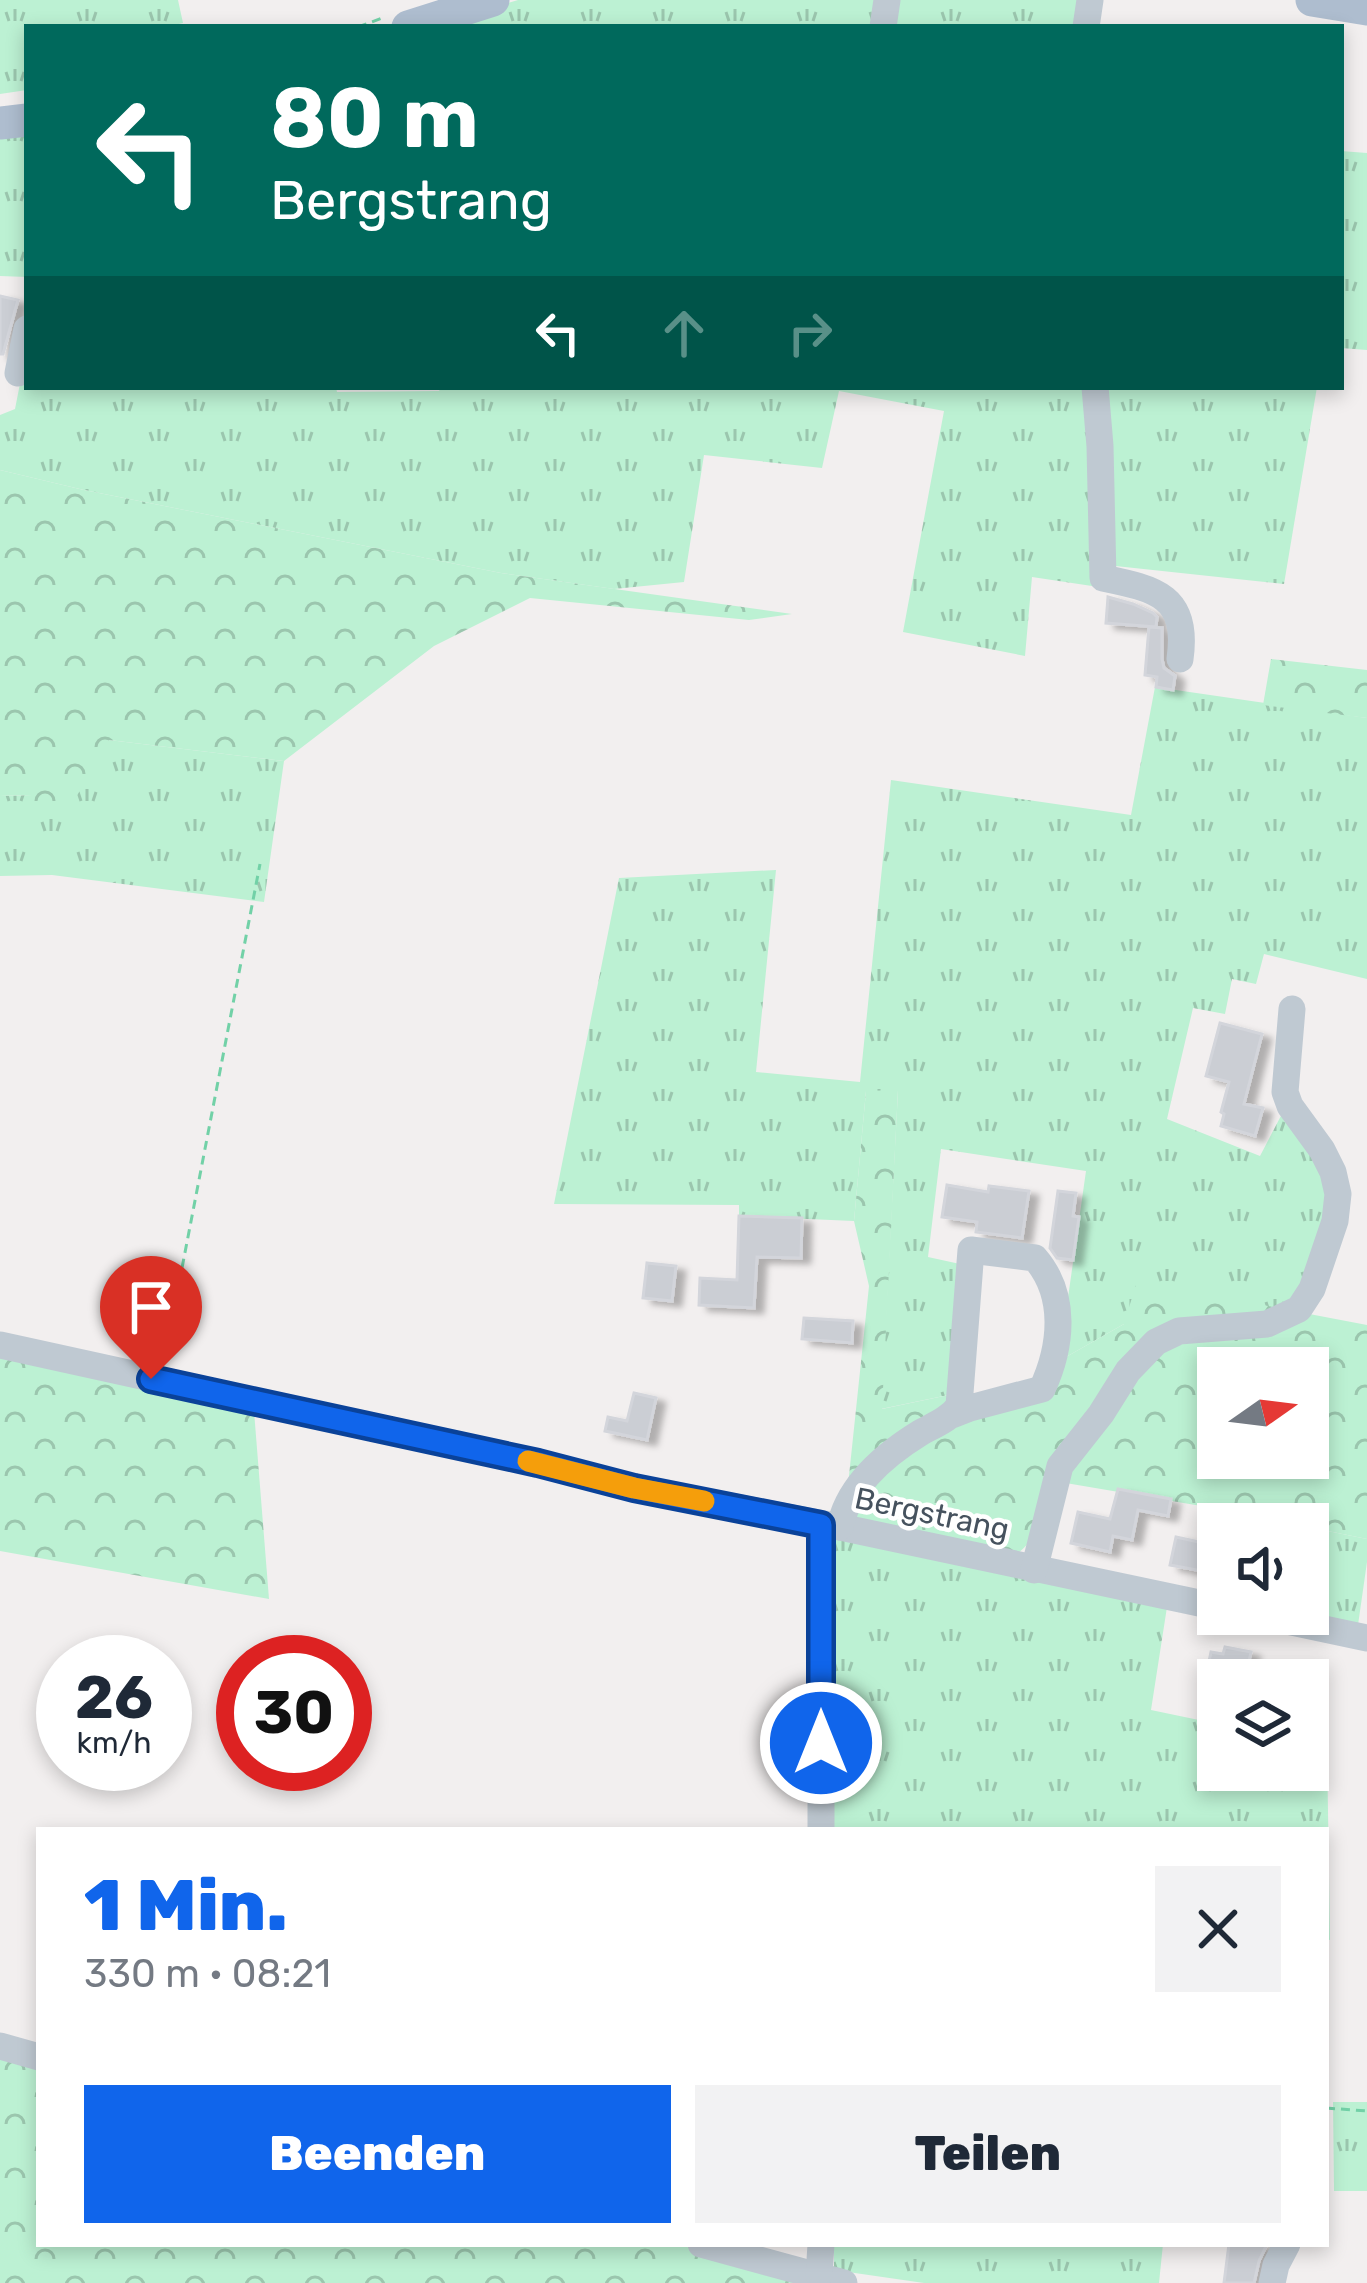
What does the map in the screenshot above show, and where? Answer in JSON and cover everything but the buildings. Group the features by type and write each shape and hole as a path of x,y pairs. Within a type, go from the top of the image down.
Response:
{"main road":[{"path":"417,24 493,0"},
{"path":"1312,0 1367,9"}],"street":[{"path":"19,373 24,346"},
{"path":"1095,390 1102,578 1141,586 1172,605 1183,635 1180,659"},
{"path":"1034,1570 1060,1466 1128,1371 1156,1342 1179,1330 1267,1324 1299,1309 1312,1289 1335,1221 1338,1194 1322,1150 1285,1093 1292,1009"},
{"path":"821,1827 830,1526 879,1464 904,1442 970,1408 1042,1389 1053,1358 1057,1299 1050,1276 1034,1258 970,1250 962,1388 952,1415"},
{"name":"Bergstrang","path":"0,1346 634,1488 1197,1603"},
{"path":"1329,1630 1367,1638"},
{"path":"0,2046 36,2056"},
{"path":"712,2247 831,2280"},
{"path":"821,2247 831,2280"},
{"path":"1272,2283 1285,2247"}],"path":[{"path":"163,1382 260,863"},
{"path":"1329,2108 1367,2111"}],"green space":[{"path":"0,0 178,0 183,23 179,24 24,24 24,90 0,94"},
{"path":"518,0 1085,0 1081,24 440,24"},
{"path":"24,127 24,277 0,276 0,130"},
{"path":"1344,151 1367,153 1367,350 1344,348"},
{"path":"24,363 24,390 1091,390 1092,586 1032,577 1025,656 903,632 944,411 839,391 822,468 704,455 684,582 614,589 501,573 0,470 0,415 15,409"},
{"path":"1100,390 1316,390 1284,584 1106,565"},
{"path":"0,470 501,573 792,614 749,620 530,598 434,646 284,761 109,740 67,813 39,820 31,795 0,796"},
{"path":"1271,659 1367,670 1367,718 1263,705"},
{"path":"1155,687 1367,718 1367,979 1264,954 1256,984 1232,979 1225,1014 1193,1008 1167,1119 1260,1156 1283,1112 1319,1159 1330,1220 1291,1310 1124,1324 1059,1361 1086,1171 941,1149 928,1257 960,1264 958,1393 881,1409 898,1091 866,1091 854,1221 739,1216 739,1205 554,1204 619,878 776,870 756,1072 860,1082 891,780 1131,815"},
{"path":"109,740 284,761 264,902 52,875 0,876 0,796 32,795"},
{"path":"898,1090 882,1409 958,1393 959,1415 1048,1390 1059,1361 1124,1324 1137,1281 1367,1325 1367,1539 1329,1531 1329,1503 1197,1505 1048,1480 1035,1532 1015,1555 844,1523 869,1286 854,1221 866,1091"},
{"path":"0,1356 254,1411 269,1599 0,1551"},
{"path":"1329,1531 1367,1539 1358,1625 1329,1618"},
{"path":"831,1537 1167,1607 1151,1710 1197,1720 1197,1791 1328,1791 1328,1827 832,1827"},
{"path":"0,2056 36,2066 36,2247 687,2247 810,2283 0,2283"},
{"path":"1333,2102 1367,2102 1367,2191 1334,2191"},
{"path":"834,2247 1163,2247 1159,2283 924,2283 834,2270"}],"slow traffic":[{"path":"528,1461 704,1501"}],"route":[{"path":"151,1379 634,1488 821,1525 821,1743"}]}
